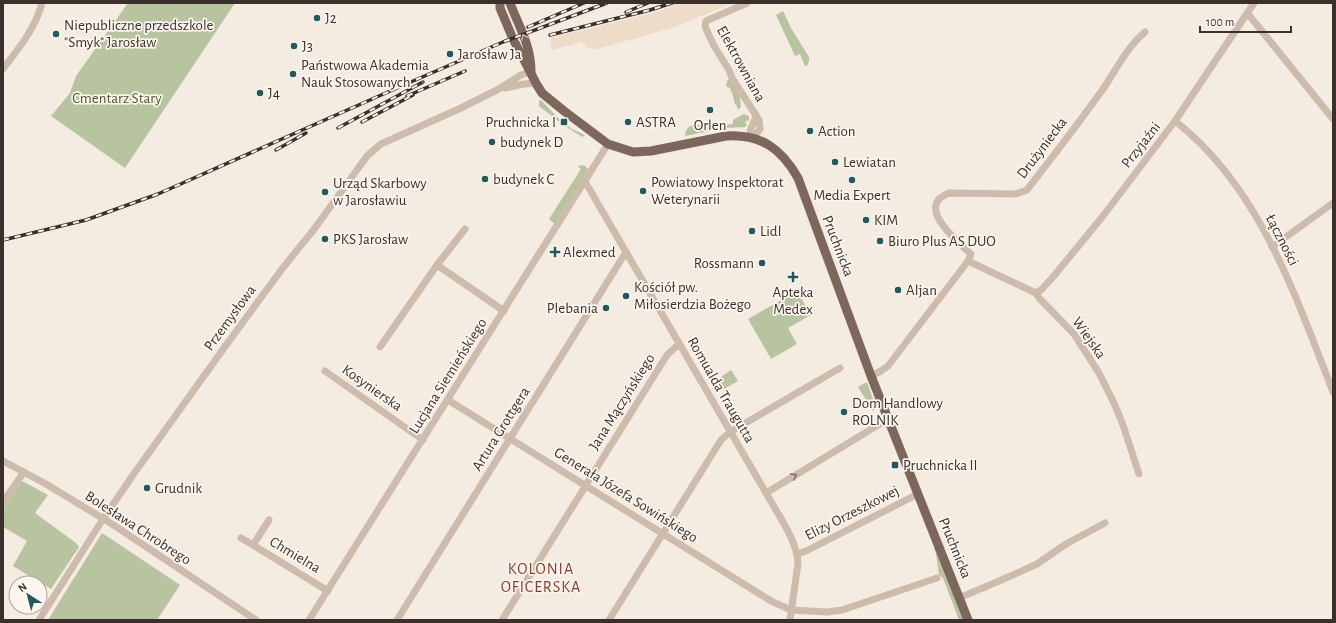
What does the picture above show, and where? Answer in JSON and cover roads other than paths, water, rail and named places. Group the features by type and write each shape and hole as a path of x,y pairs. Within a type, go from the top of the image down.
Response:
{"main road":[{"name":"Pruchnicka","path":"500,3 500,8 513,39 531,72 535,83 542,93 608,144 633,152 652,151 735,135 752,138 772,146 784,157 798,178 871,376 968,620"},
{"name":"Pruchnicka","path":"510,3 528,47 531,58 531,72"}],"street":[{"path":"3,69 31,30 42,3"},
{"name":"Elektrowniana","path":"746,3 706,21 705,26 732,78 759,120 760,129 752,138"},
{"name":"Przyjaźni","path":"1036,293 1041,290 1058,271 1103,216 1175,121 1254,3"},
{"path":"1248,14 1333,119"},
{"name":"Drużyniecka","path":"968,261 971,254 942,224 935,210 935,206 942,196 949,193 1016,194 1027,190 1103,88 1132,46 1145,32"},
{"path":"497,90 521,75 531,72"},
{"path":"497,90 535,83"},
{"name":"Przemysłowa","path":"39,620 103,519 224,348 367,156 381,144 497,90"},
{"name":"Łączności","path":"1175,121 1193,135 1214,157 1243,194 1287,278 1333,392"},
{"name":"Lucjana Siemieńskiego","path":"309,620 608,144"},
{"name":"Romualda Traugutta","path":"585,182 766,493 792,541 797,554 798,563 790,620"},
{"path":"1272,247 1333,203"},
{"path":"380,347 437,265 465,229"},
{"name":"Artura Grottgera","path":"397,620 626,252"},
{"path":"871,376 888,366 968,261"},
{"name":"Wiejska","path":"968,261 1036,293 1074,334 1114,403 1139,474"},
{"path":"437,265 504,311"},
{"name":"Jana Mączyńskiego","path":"502,620 667,355 679,344"},
{"path":"609,620 721,440 730,432 840,368"},
{"name":"Kosynierska","path":"325,371 423,440"},
{"name":"Generała Józefa Sowińskiego","path":"448,400 771,601 791,610"},
{"path":"766,493 888,419"},
{"name":"Bolesława Chrobrego","path":"3,461 103,519 256,620"},
{"path":"3,502 24,472"},
{"name":"Elizy Orzeszkowej","path":"797,554 806,551 918,494"},
{"name":"Chmielna","path":"269,520 253,545 328,591"},
{"path":"959,598 1037,564 1066,544 1105,523"},
{"path":"241,538 253,545"},
{"path":"791,610 827,612 842,610 937,578"}],"railway":[{"path":"528,27 584,3"},
{"path":"3,240 86,220 158,194 503,42 607,3"},
{"path":"626,12 648,3"},
{"path":"550,35 672,3"},
{"path":"407,96 465,71"},
{"path":"338,128 423,82"},
{"path":"362,122 413,95"},
{"path":"276,150 306,133"}],"place":[{"name":"J2","path":"317,18"},
{"name":"Niepubliczne przedszkole \"Smyk\" Jarosław","path":"56,34"},
{"name":"J3","path":"294,46"},
{"name":"Jarosław Ja","path":"450,54"},
{"name":"Państwowa Akademia Nauk Stosowanych","path":"293,74"},
{"name":"J4","path":"260,93"},
{"name":"Orlen","path":"710,110"},
{"name":"Pruchnicka I","path":"564,122"},
{"name":"ASTRA","path":"628,122"},
{"name":"Action","path":"810,131"},
{"name":"budynek D","path":"492,142"},
{"name":"Lewiatan","path":"835,162"},
{"name":"budynek C","path":"485,179"},
{"name":"Media Expert","path":"852,180"},
{"name":"Powiatowy Inspektorat Weterynarii","path":"643,191"},
{"name":"Urząd Skarbowy w Jarosławiu","path":"325,192"},
{"name":"KIM","path":"866,220"},
{"name":"Lidl","path":"752,231"},
{"name":"PKS Jarosław","path":"325,239"},
{"name":"Biuro Plus AS DUO","path":"880,241"},
{"name":"Alexmed","path":"555,252"},
{"name":"Rossmann","path":"762,263"},
{"name":"Apteka Medex","path":"793,277"},
{"name":"Aljan","path":"898,290"},
{"name":"Kościół pw. Miłosierdzia Bożego","path":"626,296"},
{"name":"Plebania","path":"606,308"},
{"name":"Dom Handlowy ROLNIK","path":"844,412"},
{"name":"Pruchnicka II","path":"895,465"},
{"name":"Grudnik","path":"147,488"}],"district":[{"name":"KOLONIA OFICERSKA","path":"541,578"}],"park label":[{"name":"Cmentarz Stary","path":"117,98"}]}
